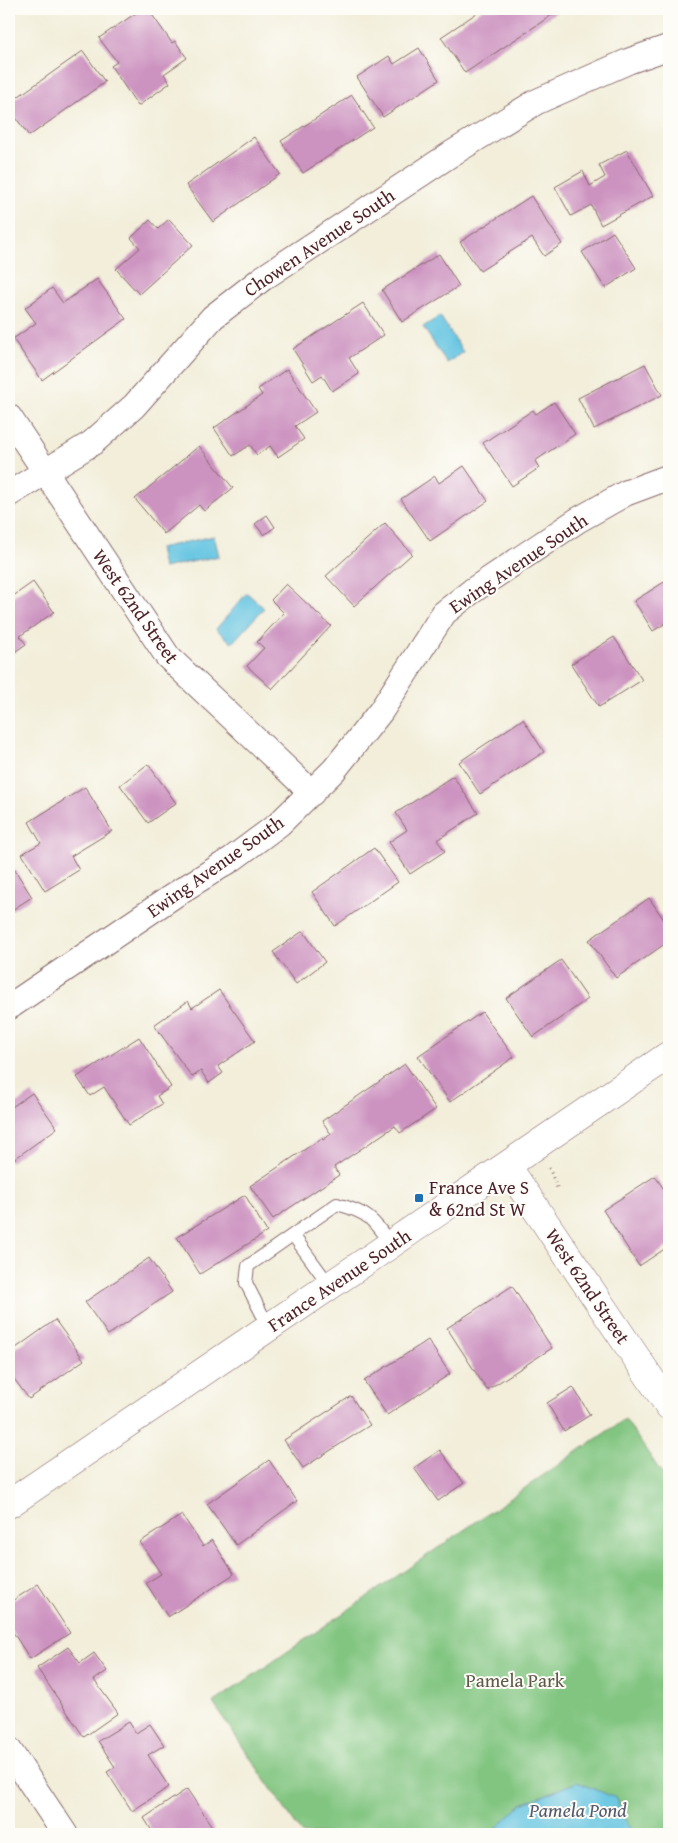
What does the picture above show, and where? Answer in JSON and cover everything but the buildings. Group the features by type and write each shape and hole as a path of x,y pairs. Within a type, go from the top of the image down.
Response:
{"main road":[{"name":"France Avenue South","path":"9,1504 669,1055"},
{"name":"West 62nd Street","path":"507,1166 669,1406"}],"street":[{"name":"Chowen Avenue South","path":"9,494 92,443 134,406 213,318 263,278 451,154 536,102 629,61 669,47"},
{"name":"West 62nd Street","path":"9,417 168,657 312,793"},
{"name":"Ewing Avenue South","path":"9,1007 182,890 232,859 279,824 312,793 381,711 444,613 472,591 578,520 626,493 669,477"},
{"path":"9,1750 65,1834"}],"lane":[{"path":"269,1328 246,1283 248,1266 337,1204 358,1210 373,1218 391,1244"},
{"path":"293,1235 330,1286"}],"green space":[{"name":"Pamela Park","path":"625,1419 669,1484 669,1834 302,1834 213,1703"}],"water":[{"path":"440,316 463,352 447,363 423,327"},
{"path":"214,536 219,556 163,568 159,548"},
{"path":"247,593 264,608 232,643 216,629"},
{"name":"Pamela Pond","path":"577,1782 616,1798 632,1834 490,1834 522,1804"}],"place":[{"name":"France Ave S & 62nd St W","path":"419,1198"}]}
